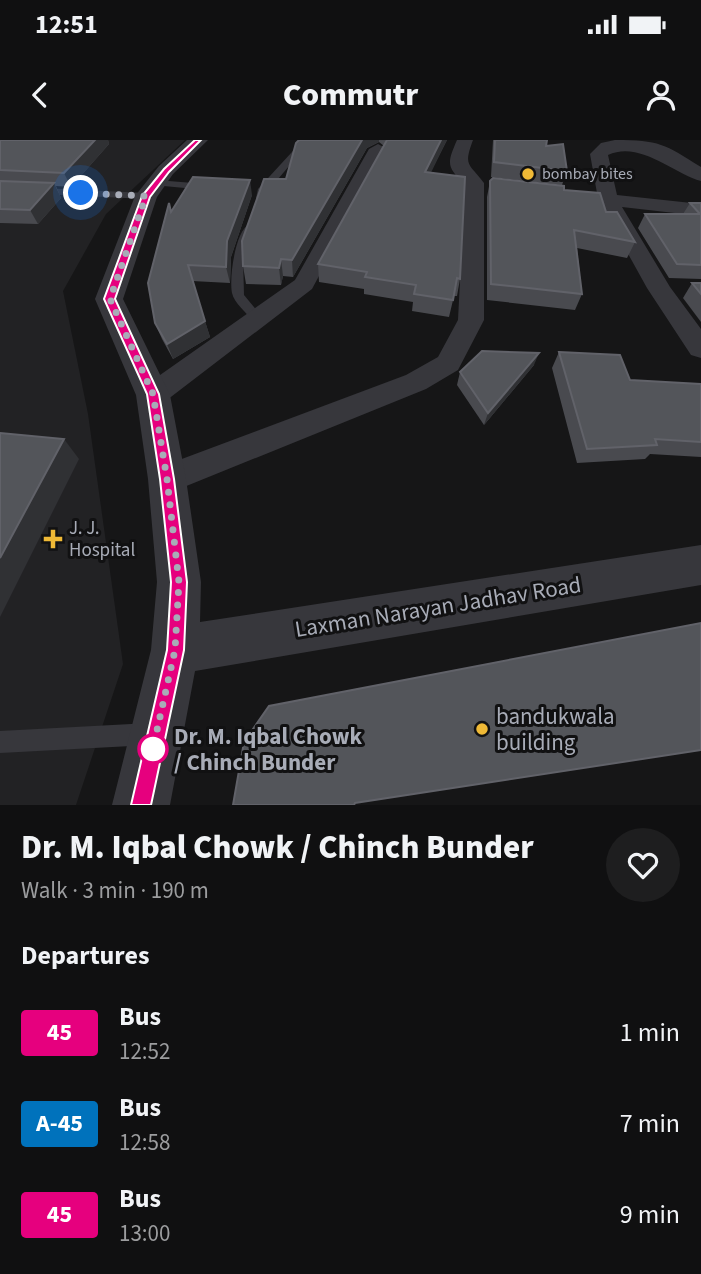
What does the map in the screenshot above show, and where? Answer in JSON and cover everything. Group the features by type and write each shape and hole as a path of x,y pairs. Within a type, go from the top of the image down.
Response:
{"street":[{"path":"141,805 175,650 179,582 167,479 153,394 110,299 151,190 198,140"},
{"path":"167,479 416,382 448,363 471,320 481,184 460,170 458,158 465,140"},
{"path":"701,175 657,147 629,141 607,147 599,154 608,200 659,288 701,349"},
{"path":"153,394 304,284 378,149"},
{"path":"568,195 701,210"},
{"path":"659,288 687,288"},
{"name":"Laxman Narayan Jadhav Road","path":"175,650 701,565"}],"lane":[{"path":"257,318 238,295 238,258 261,191 307,140"},
{"path":"0,189 221,188"},
{"path":"248,190 261,191"},
{"path":"0,742 156,734"}],"shaded area":[{"name":"J. J. Hospital","path":"0,140 185,140 106,214 63,291 88,414 123,664 76,805 0,805"}],"building":[{"path":"0,140 95,140 64,173 0,170"},
{"path":"299,140 362,140 292,260 281,259 279,268 243,266 242,241 264,179 286,179"},
{"path":"387,140 441,140 425,172 465,177 460,279 457,278 453,300 414,294 416,285 365,277 367,272 318,264"},
{"path":"495,140 547,140 546,146 563,144 567,171 494,162"},
{"path":"193,177 250,180 227,241 226,267 188,265 205,321 167,344 155,323 148,283 169,203 171,212"},
{"path":"493,178 600,193 606,212 617,212 635,242 574,230 582,294 491,284 490,181"},
{"path":"0,181 54,183 30,210 0,209"},
{"path":"690,203 701,203 701,265 677,264 645,214 700,214"},
{"path":"692,283 701,283 701,294"},
{"path":"482,351 539,353 488,413 460,372"},
{"path":"559,352 620,355 630,380 701,384 701,442 655,439 657,445 587,449"},
{"path":"0,433 64,439 0,558"},
{"name":"bandukwala building","path":"701,623 701,750 354,805 233,805 244,742 269,706"}],"bus line":[{"name":"45","path":"141,805 175,650 179,582 167,479 153,394 110,299 146,196 166,170 198,140"}],"place":[{"name":"bombay bites","path":"528,174"},
{"name":"J. J. Hospital","path":"53,539"},
{"name":"bandukwala building","path":"482,729"},
{"name":"Dr. M. Iqbal Chowk / Chinch Bunder","path":"153,749"}],"route":[{"path":"81,193 146,196 110,299 153,394 167,479 179,582 175,650 151,757 153,749"}]}
